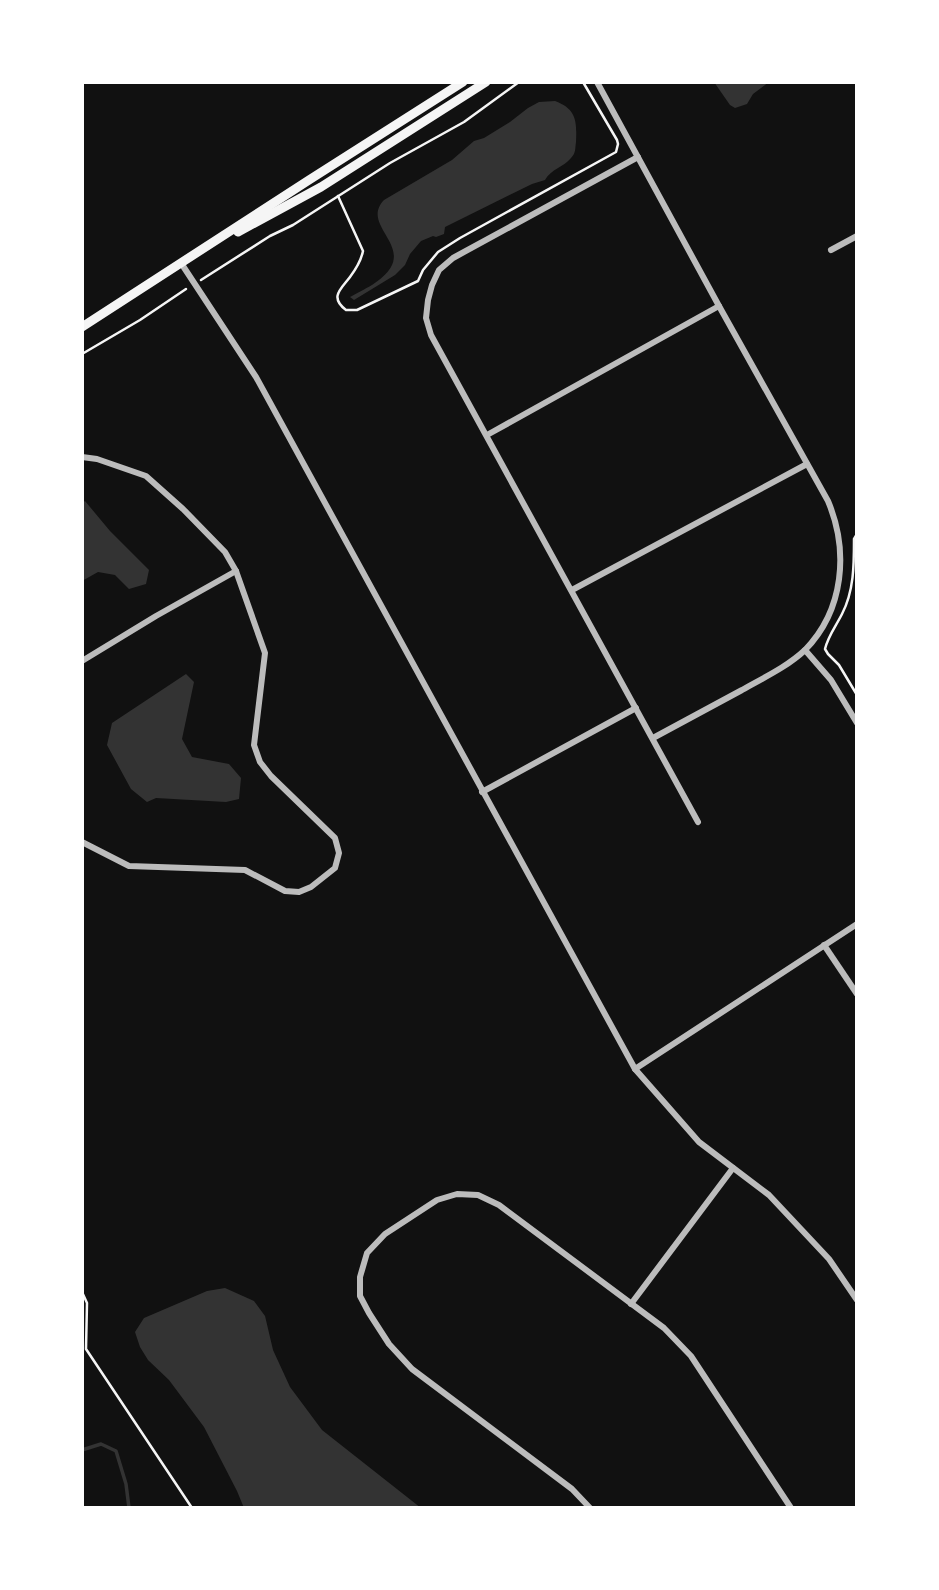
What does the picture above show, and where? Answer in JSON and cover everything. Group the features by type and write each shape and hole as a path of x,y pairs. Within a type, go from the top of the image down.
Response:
{"main road":[{"path":"82,327 463,82"},
{"path":"181,263 321,187 486,82"}],"street":[{"path":"597,82 828,501 839,537 841,559 834,601 816,637 805,650 779,669 653,738"},
{"path":"638,157 453,258 439,270 432,285 426,318 431,335 698,822"},
{"path":"831,250 857,236"},
{"path":"181,263 256,377 635,1069 699,1142 769,1195 830,1259 857,1300"},
{"path":"486,435 719,306"},
{"path":"82,457 97,459 146,477 183,509 225,552 236,571 265,653 254,745 260,762 335,838 339,853 335,868 311,887 299,892 285,891 245,870 129,866 82,842"},
{"path":"572,590 807,464"},
{"path":"82,661 236,571"},
{"path":"805,650 831,680 857,723"},
{"path":"482,792 636,708"},
{"path":"635,1069 857,924"},
{"path":"824,945 857,994"},
{"path":"631,1304 733,1168"},
{"path":"590,1508 572,1489 412,1369 389,1344 360,1296 360,1277 367,1253 385,1234 437,1200 457,1194 478,1195 499,1205 664,1328 691,1356 791,1508"}],"path":[{"path":"82,354 390,163 464,122 519,82"},
{"path":"338,196 363,251 361,260 340,288 338,298 346,310 357,310 418,281 438,252 460,238 616,152 617,140 583,82"},
{"path":"857,534 854,539 854,576 844,612 827,640 825,649 839,665 857,695"},
{"path":"82,1292 87,1303 86,1349 192,1508"}],"shaded area":[{"path":"714,82 769,82 753,94 747,104 735,108"},
{"path":"555,101 574,116 575,150 568,161 545,180 445,227 444,234 421,241 395,275 354,300 350,297 378,281 391,267 393,249 378,217 384,200 452,160 474,141 484,138 528,108 539,102"},
{"path":"85,501 149,570 146,584 129,589 115,575 98,572 82,581 82,503"},
{"path":"186,674 194,682 182,739 192,757 229,764 241,778 239,799 226,802 156,798 147,802 131,789 107,745 112,723"},
{"path":"225,1288 254,1301 265,1316 273,1350 290,1387 322,1430 421,1508 244,1508 204,1427 169,1380 148,1360 135,1332 144,1318 207,1291"}],"waterway":[{"path":"82,1450 101,1444 116,1451 126,1484 129,1508"}]}
